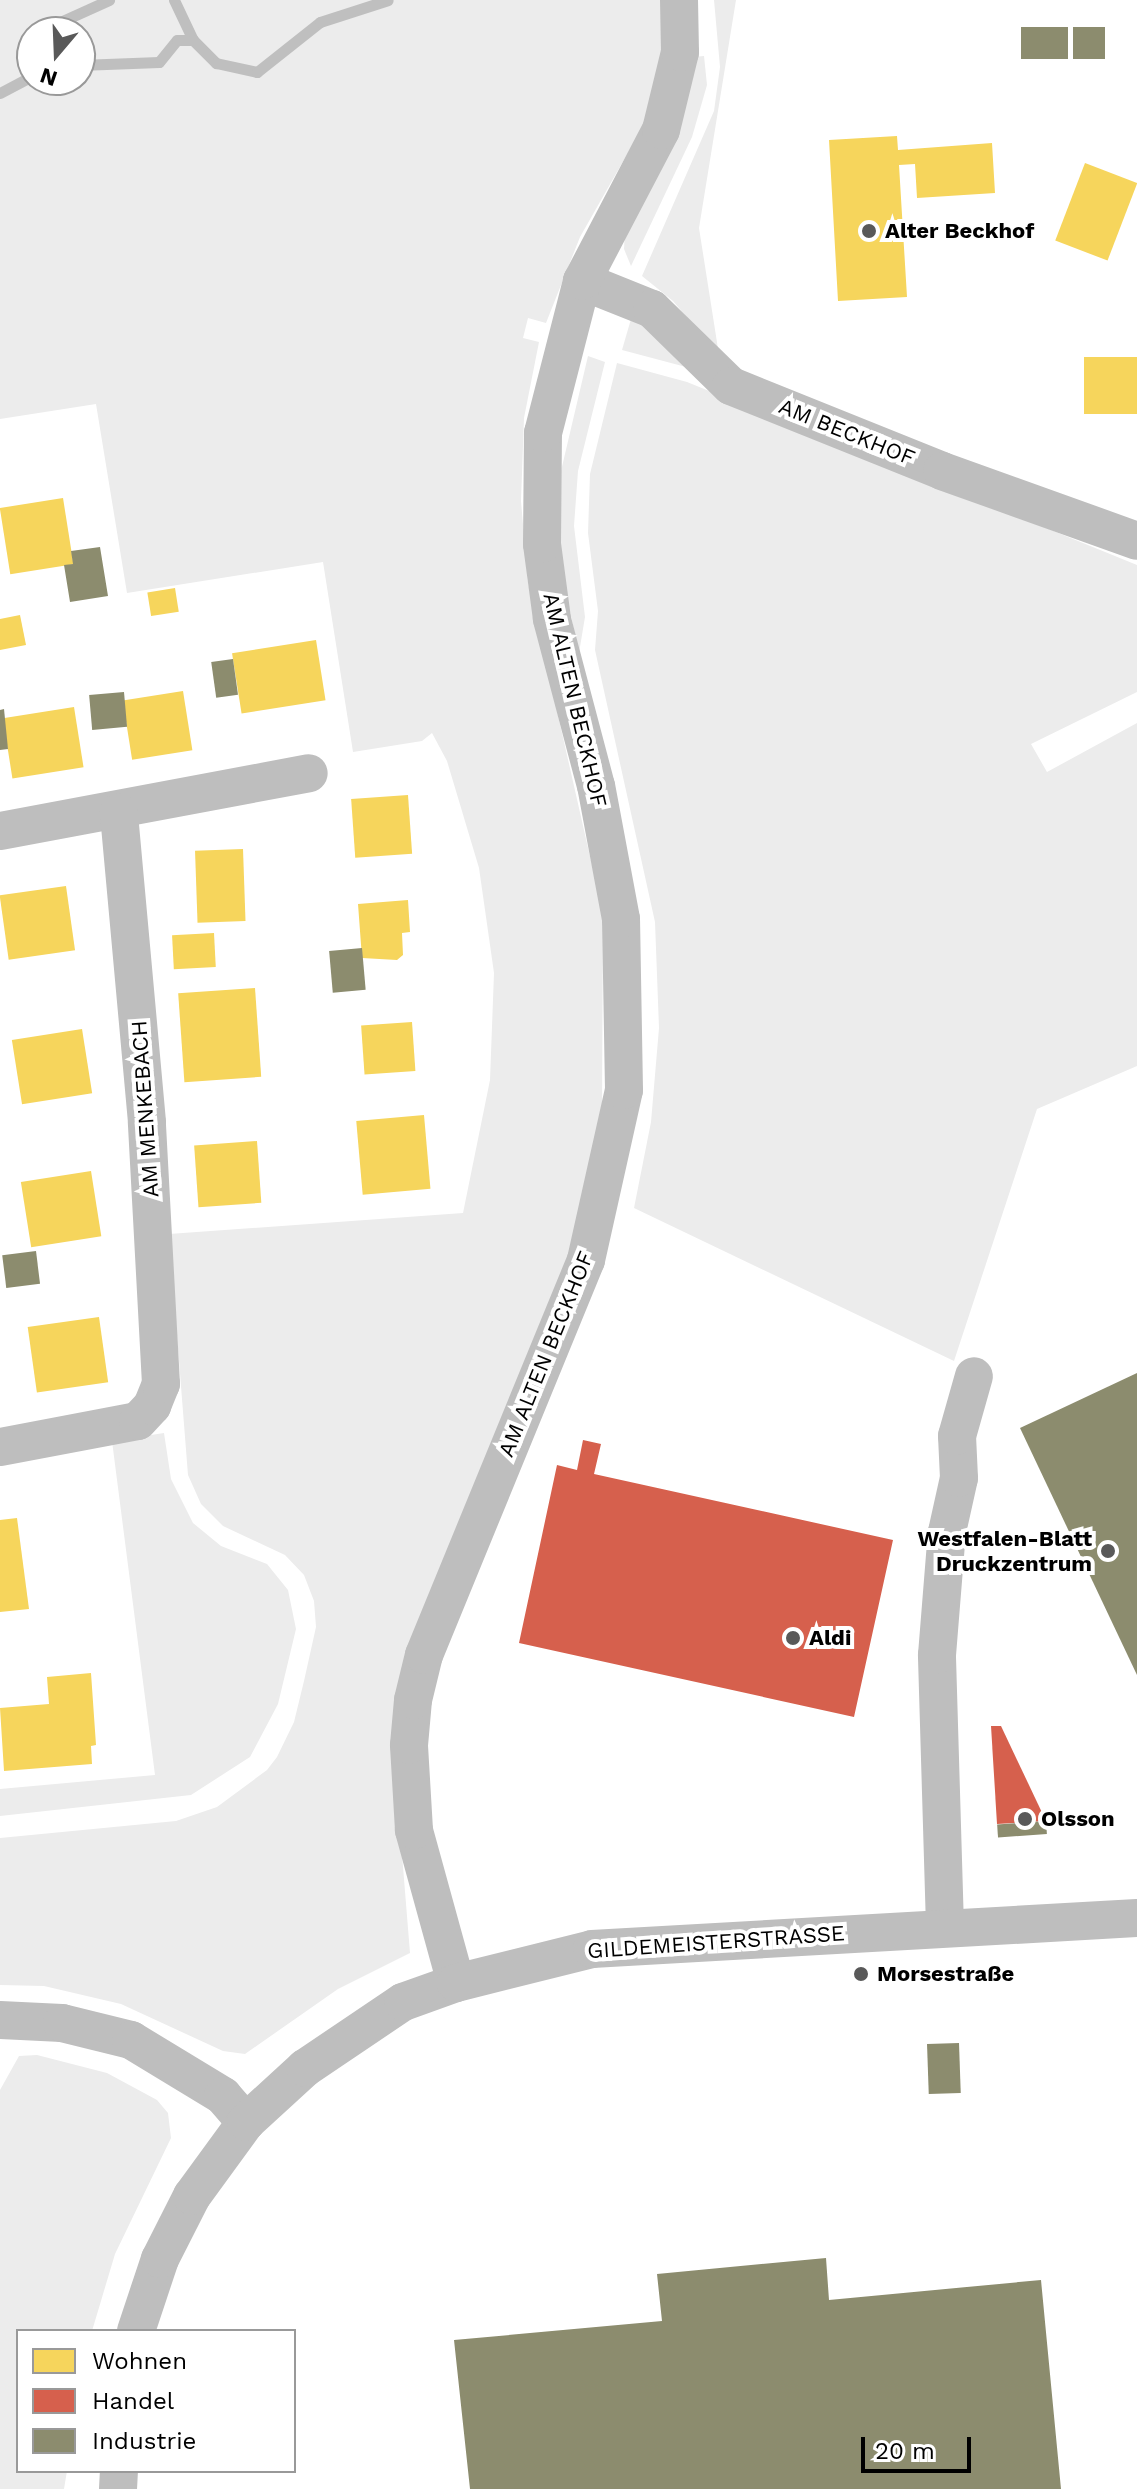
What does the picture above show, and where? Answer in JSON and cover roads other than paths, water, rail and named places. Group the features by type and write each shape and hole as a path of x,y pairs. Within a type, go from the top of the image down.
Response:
{"street":[{"name":"AM ALTEN BECKHOF","path":"456,1983 427,1890 414,1830 409,1745 413,1700 424,1655 586,1260 624,1090 621,919 596,786 552,619 542,544 543,433 582,281 611,218 647,161 677,67 679,0"},
{"name":"AM BECKHOF","path":"582,281 652,309 731,386 942,471 1137,541"},
{"path":"0,831 119,812 309,773"},
{"name":"AM MENKEBACH","path":"0,1447 117,1428 138,1421 152,1406 161,1384 161,1340 119,812"},
{"path":"945,1927 937,1655 947,1532 959,1478 957,1436 974,1376"},
{"name":"GILDEMEISTERSTRASSE","path":"137,2329 160,2259 192,2196 246,2122 349,2034 403,2002 456,1983 592,1949 1137,1918"},
{"path":"0,2020 62,2023 131,2040 213,2089 246,2122"}],"waterway":[{"path":"74,16 109,0"},
{"path":"174,0 193,40"},
{"path":"96,64 159,62 177,40 193,40 216,63 257,72 320,22 388,0"},
{"path":"0,93 16,84"}],"place":[{"name":"Alter Beckhof","path":"869,231"},
{"name":"Westfalen-Blatt Druckzentrum","path":"1108,1551"},
{"name":"Aldi","path":"793,1638"},
{"name":"Olsson","path":"1025,1819"},
{"name":"Morsestraße","path":"861,1974"}]}
